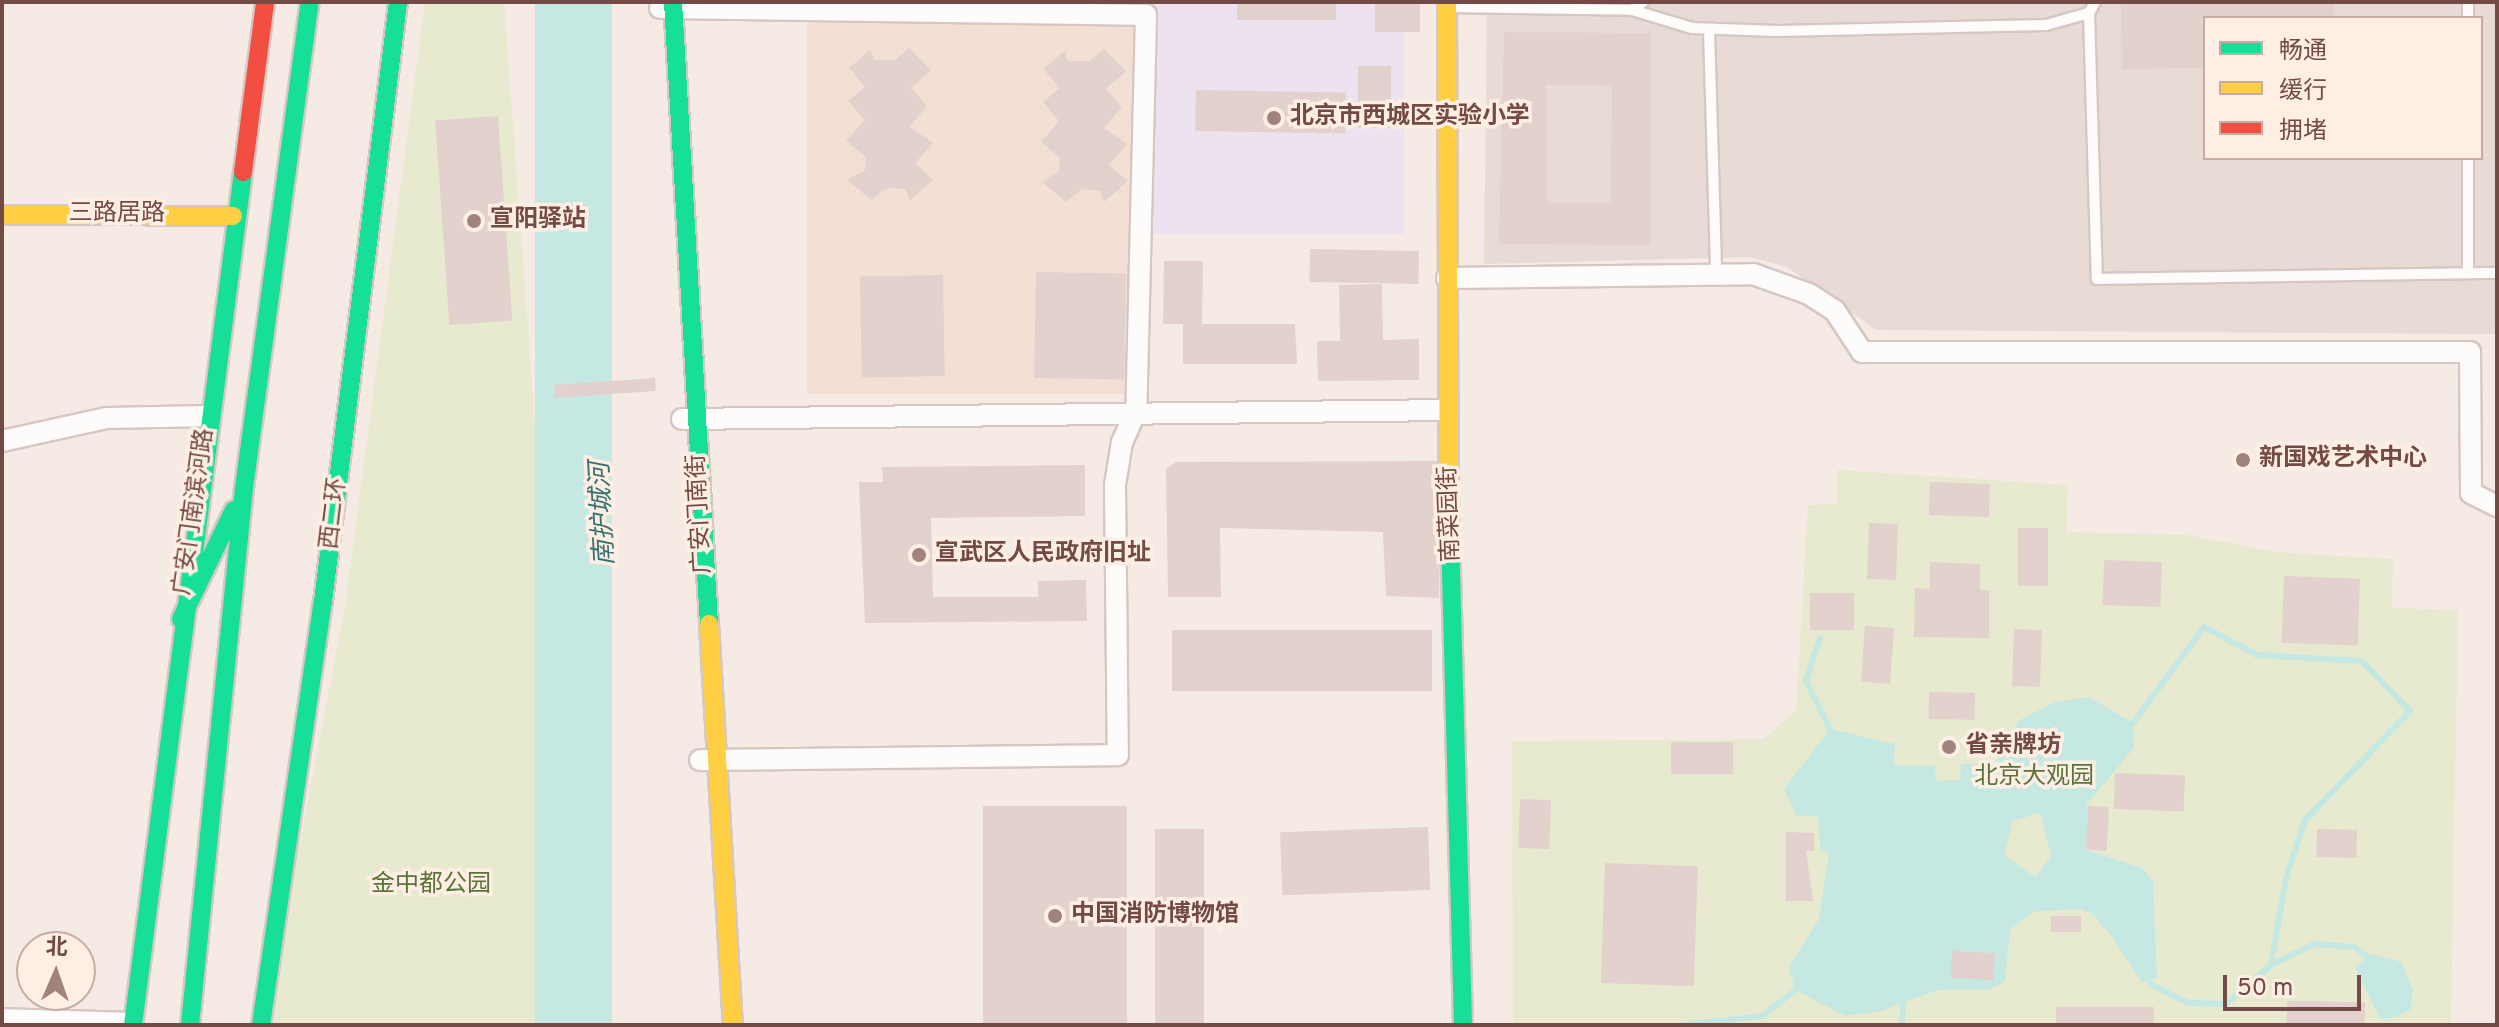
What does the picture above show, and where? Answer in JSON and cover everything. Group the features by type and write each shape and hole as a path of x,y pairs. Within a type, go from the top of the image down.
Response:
{"main road":[{"name":"广安门南滨河路","path":"133,1024 233,216 265,2"},
{"path":"190,1025 244,488 310,2"},
{"name":"西二环","path":"261,1025 323,602 398,2"},
{"name":"广安门南街","path":"666,5 708,760 717,1025"},
{"name":"南菜园街","path":"1447,5 1447,410 1463,1025"},
{"name":"三路居路","path":"2,215 233,216"},
{"path":"181,619 244,488"},
{"name":"广安门南街","path":"708,760 733,1025"}],"street":[{"path":"666,5 1146,15 1136,411 1122,442 1115,485 1118,755 708,760"},
{"path":"1447,278 1753,274 1809,294 1835,311 1862,352 2470,352 2471,493 2497,506"},
{"path":"689,419 1136,411 1447,410"},
{"path":"2,441 107,418 208,416"},
{"path":"2,1019 133,1024"}],"lane":[{"path":"1632,10 1643,2"},
{"path":"2095,2 2089,13 2097,279 2497,273"},
{"path":"1447,5 1632,10 1709,30 2046,25 2089,13"},
{"path":"1709,30 1716,273"},
{"path":"2468,160 2468,273"}],"shaded area":[{"path":"807,2 1133,2 1133,394 807,394"},
{"name":"北京市西城区实验小学","path":"1145,2 1404,2 1404,234 1145,234"},
{"path":"1487,2 2497,2 2497,334 1876,330 1787,267 1750,257 1484,264"}],"green space":[{"name":"金中都公园","path":"425,2 504,2 579,1025 265,1025 345,606"},
{"name":"北京大观园","path":"1837,470 2068,485 2066,532 2187,535 2275,552 2393,559 2392,608 2458,610 2451,1025 1513,1025 1512,741 1764,739 1796,710 1808,505 1837,504"}],"water":[{"name":"南护城河","path":"535,2 612,2 612,1025 535,1025"},
{"path":"2089,697 2133,723 2134,748 2087,804 2087,850 2142,868 2153,881 2157,978 2142,982 2110,934 2091,913 2078,909 2033,912 2010,930 2005,981 1991,989 1938,990 1881,1011 1845,1016 1795,990 1789,967 1819,919 1829,852 1820,851 1818,817 1796,815 1784,789 1830,729 1895,744 1894,765 1935,766 1936,781 1960,780 1961,764 1995,763 2018,721 2055,702","holes":["2040,813 2051,856 2035,877 2004,855 2013,821"]},
{"path":"2372,954 2401,962 2413,990 2411,1009 2397,1017 2380,1019 2355,967"}],"building":[{"path":"1237,2 1336,2 1336,20 1237,20"},
{"path":"1375,2 1420,2 1420,32 1375,32"},
{"path":"2121,2 2334,2 2334,16 2203,16 2203,68 2122,69"},
{"path":"1504,32 1651,33 1650,245 1499,244","holes":["1546,85 1612,86 1611,203 1547,203"]},
{"path":"909,48 931,70 911,88 927,106 910,127 933,143 915,163 933,180 910,200 906,189 888,188 871,200 847,180 865,170 866,157 846,141 865,120 848,101 865,87 849,68 870,50 874,60 895,60"},
{"path":"1104,49 1126,71 1106,89 1122,107 1104,128 1127,144 1109,165 1128,181 1104,202 1100,191 1082,189 1066,202 1042,182 1059,171 1060,158 1041,142 1059,121 1043,102 1060,88 1043,69 1065,51 1068,61 1089,61"},
{"path":"1358,66 1391,66 1391,128 1358,128"},
{"path":"1196,90 1346,93 1345,134 1195,131"},
{"name":"宣阳驿站","path":"498,116 512,321 449,325 435,120"},
{"path":"1310,249 1419,251 1418,284 1309,282"},
{"path":"1164,261 1203,261 1202,324 1295,324 1297,364 1183,364 1183,324 1163,324"},
{"path":"1036,272 1126,274 1124,380 1034,378"},
{"path":"943,275 945,376 862,377 860,276"},
{"path":"1382,284 1383,340 1419,339 1419,380 1318,381 1317,341 1340,341 1339,285"},
{"path":"655,378 656,391 555,398 554,385"},
{"path":"1441,461 1439,598 1386,596 1383,532 1220,528 1221,597 1168,597 1166,469 1176,462"},
{"path":"1085,465 1085,516 931,518 933,597 1038,597 1038,581 1086,580 1087,621 865,623 859,482 883,482 882,467"},
{"path":"1930,482 1990,484 1989,517 1929,515"},
{"path":"1869,523 1898,524 1896,580 1867,579"},
{"path":"2018,528 2048,528 2048,586 2018,586"},
{"path":"2104,560 2162,562 2160,607 2102,605"},
{"path":"1930,562 1980,564 1980,590 1989,590 1989,638 1914,637 1915,588 1930,589"},
{"path":"2284,576 2360,579 2358,646 2282,643"},
{"path":"1810,593 1854,593 1854,630 1810,630"},
{"path":"1865,626 1894,628 1890,684 1861,682"},
{"path":"2014,629 2042,630 2040,687 2012,686"},
{"path":"1172,630 1432,630 1432,691 1172,691"},
{"path":"1929,692 1975,693 1975,720 1929,719"},
{"path":"1671,742 1733,742 1733,774 1671,774"},
{"path":"2115,773 2185,775 2184,811 2114,809"},
{"path":"1520,799 1551,800 1549,849 1518,848"},
{"name":"中国消防博物馆","path":"983,806 1127,806 1127,1025 983,1025"},
{"path":"2088,806 2109,807 2107,851 2086,850"},
{"path":"1428,827 1430,890 1282,895 1280,832"},
{"path":"1155,829 1204,829 1204,1025 1155,1025"},
{"path":"2317,829 2357,830 2357,858 2317,857"},
{"path":"1786,832 1814,833 1814,851 1806,851 1813,901 1786,901"},
{"path":"1605,863 1698,866 1694,986 1601,983"},
{"path":"2051,916 2081,916 2081,932 2051,932"},
{"path":"1952,951 1995,953 1994,980 1951,978"},
{"path":"2287,1001 2365,1002 2365,1025 2287,1025"},
{"path":"2056,1007 2154,1007 2154,1025 2056,1025"}],"waterway":[{"path":"2133,723 2204,627 2257,655 2362,661 2410,711 2305,820 2286,878 2271,965 2226,1004 2188,1003 2151,984"},
{"path":"1820,638 1806,681 1830,729"},
{"path":"2271,965 2314,944 2354,947 2369,958"},
{"path":"1682,1025 1762,1016 1795,990"},
{"path":"1902,1025 1903,1003"}],"traffic: fast":[{"path":"190,1025 244,488 310,2"},
{"path":"261,1025 323,602 398,2"},
{"path":"673,2 709,624"},
{"path":"133,1025 243,172"},
{"path":"1449,497 1463,1025"},
{"path":"181,619 234,510"}],"traffic: slow":[{"path":"1447,2 1449,497"},
{"path":"2,215 233,216"},
{"path":"709,624 733,1025"}],"traffic: jam":[{"path":"243,172 265,2"}],"place":[{"name":"北京市西城区实验小学","path":"1274,118"},
{"name":"宣阳驿站","path":"474,221"},
{"name":"新国戏艺术中心","path":"2243,460"},
{"name":"宣武区人民政府旧址","path":"919,555"},
{"name":"省亲牌坊","path":"1949,747"},
{"name":"中国消防博物馆","path":"1055,916"}]}
